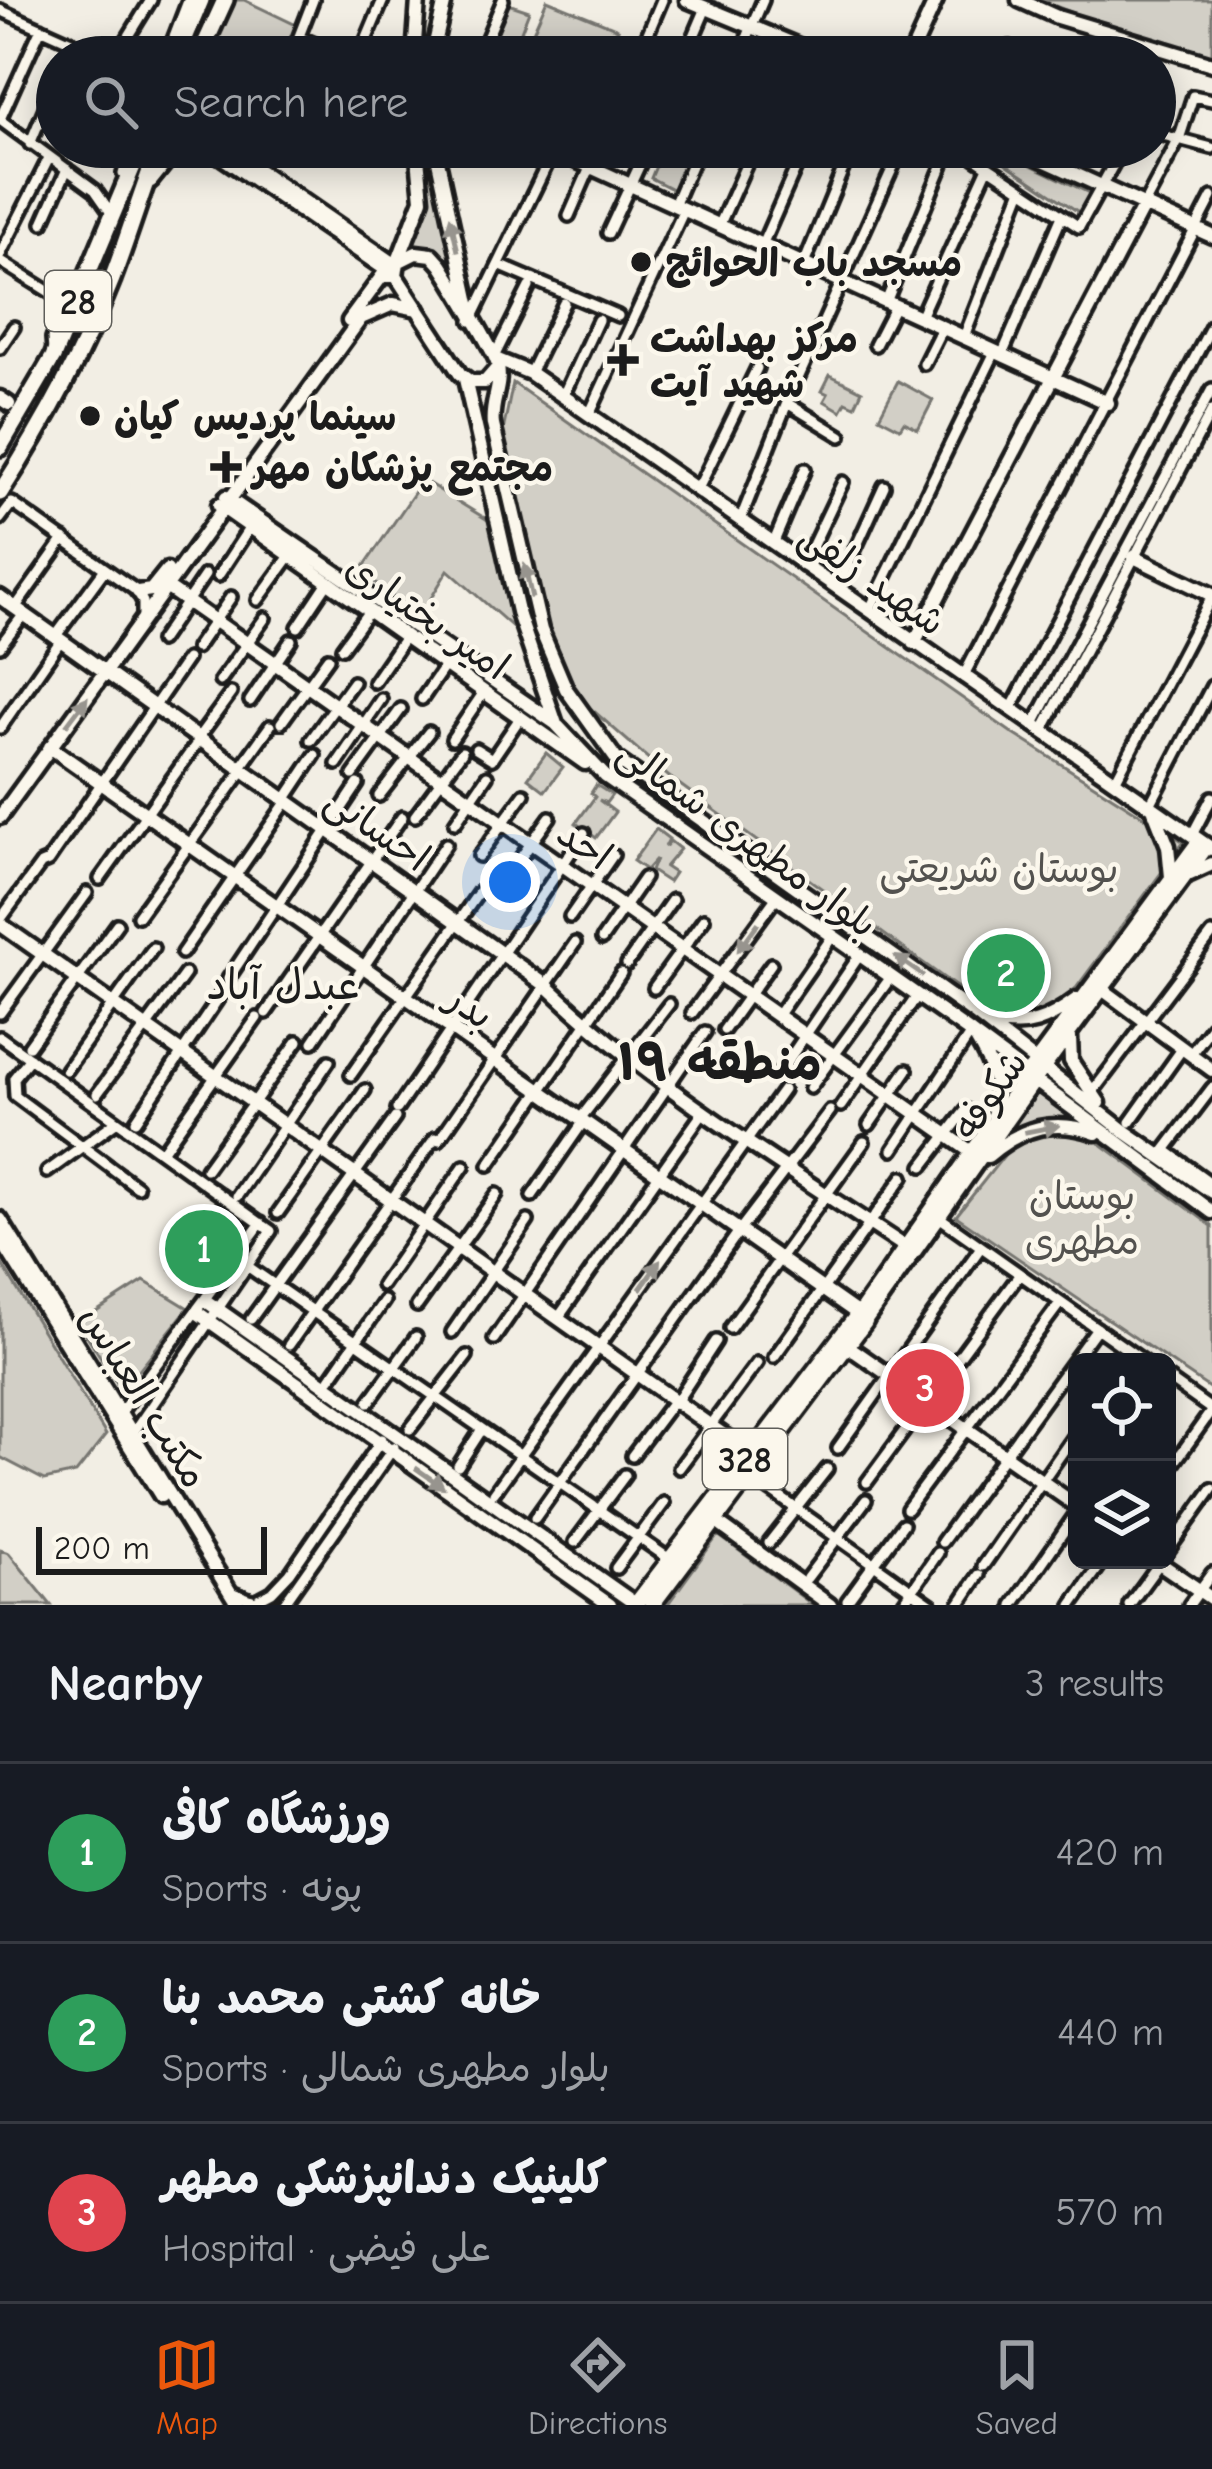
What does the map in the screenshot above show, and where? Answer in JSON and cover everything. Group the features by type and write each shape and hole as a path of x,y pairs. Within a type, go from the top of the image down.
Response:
{"highway":[{"path":"209,36 225,0"},
{"path":"177,36 190,2"},
{"name":"28","path":"0,447 53,357 132,168"},
{"name":"28","path":"6,498 111,281 151,168"}],"main road":[{"path":"687,0 768,36"},
{"path":"920,36 936,0"},
{"path":"1019,0 1120,36"},
{"path":"417,5 429,18 444,6"},
{"path":"415,36 417,5"},
{"path":"437,36 444,6"},
{"path":"1176,53 1212,64"},
{"path":"143,191 162,168"},
{"path":"238,168 382,267 396,268"},
{"path":"138,592 152,590 225,502 382,276 396,268 409,254 432,255 498,360 484,382 465,379 396,268 260,168"},
{"path":"396,268 422,199 419,168"},
{"path":"439,168 472,321"},
{"path":"593,168 1108,404"},
{"path":"1062,168 1212,236"},
{"path":"914,643 1144,205"},
{"path":"0,817 4,801 106,672 362,318 383,306 418,309"},
{"name":"شهید زلفی","path":"498,360 530,373 1203,843"},
{"name":"بلوار مطهری شمالی","path":"498,360 501,387 492,410 542,631 566,689 616,759 975,1014 1124,1132"},
{"name":"بلوار مطهری شمالی","path":"465,379 519,616 556,724 605,776 1031,1077 1124,1132"},
{"path":"473,414 481,406 492,410"},
{"name":"امیر بختیاری","path":"225,502 250,527 335,582 405,637 556,724"},
{"name":"امیر بختیاری","path":"225,502 605,776"},
{"path":"1135,557 1212,595"},
{"name":"احد","path":"164,586 970,1151"},
{"name":"احسانی","path":"0,597 502,953 666,1084 904,1246"},
{"name":"بدر","path":"50,747 861,1318"},
{"path":"1150,805 1165,834 1176,881 1212,864"},
{"name":"شکوفه","path":"861,1318 939,1217 1040,1064 1203,843"},
{"path":"0,922 749,1454"},
{"path":"975,1014 1023,1026 1095,990 1212,1070"},
{"name":"شکوفه","path":"1040,1064 1080,1019 1095,990"},
{"path":"1080,1019 1069,1039 1068,1053 1091,1094 1124,1132 1212,1212"},
{"path":"971,1034 990,1065 998,1090 983,1134"},
{"name":"شکوفه","path":"861,1318 970,1151 1031,1077"},
{"path":"974,1168 1009,1140 1046,1124 1124,1132 1211,1183"},
{"name":"مکتب العباس","path":"0,1219 232,1601"},
{"name":"مکتب العباس","path":"0,1238 117,1417"},
{"path":"208,1311 636,1605"},
{"name":"328","path":"652,1605 849,1347 861,1318"},
{"name":"328","path":"636,1605 749,1454 861,1318"},
{"path":"849,1347 1068,1502"},
{"path":"394,1438 610,1605"},
{"path":"715,1521 830,1605"},
{"path":"1174,1569 1206,1595"}],"street":[{"path":"129,36 151,0"},
{"path":"302,36 313,0"},
{"path":"368,36 383,0"},
{"path":"488,36 503,0"},
{"path":"647,36 662,0"},
{"path":"748,36 763,0"},
{"path":"695,36 706,8"},
{"path":"0,26 3,11 59,36"},
{"path":"37,36 41,28"},
{"path":"36,39 0,120 36,148"},
{"path":"1176,145 1193,96 1212,100"},
{"path":"1188,110 1202,114"},
{"path":"30,144 36,130"},
{"path":"1176,138 1212,148"},
{"path":"54,168 0,258 64,300"},
{"path":"43,223 56,168"},
{"path":"64,168 95,190 109,210"},
{"path":"53,357 52,338 64,300 124,168"},
{"path":"472,321 543,168"},
{"path":"569,216 591,168"},
{"path":"608,233 639,168"},
{"path":"589,415 692,168"},
{"path":"719,226 745,168"},
{"path":"762,245 796,168"},
{"path":"803,264 843,168"},
{"path":"740,521 892,168"},
{"path":"875,344 946,168"},
{"path":"920,317 988,168"},
{"path":"990,168 1078,227 1112,168"},
{"path":"1144,205 1164,168"},
{"path":"964,338 1022,189"},
{"path":"95,190 117,191"},
{"path":"964,677 1212,197"},
{"path":"868,611 999,353 1062,216"},
{"path":"500,265 618,316"},
{"path":"498,360 529,287"},
{"path":"530,373 564,303"},
{"path":"562,396 598,320"},
{"path":"1011,709 1212,325"},
{"path":"0,349 14,327"},
{"path":"923,364 942,328"},
{"path":"697,491 757,368"},
{"path":"1039,727 1212,389"},
{"path":"788,403 841,436"},
{"path":"1039,727 1212,410"},
{"path":"773,544 805,469"},
{"path":"803,566 843,482"},
{"path":"837,590 884,486"},
{"path":"0,519 6,498 138,592 142,618"},
{"path":"218,576 250,527"},
{"path":"0,646 64,539"},
{"path":"258,600 290,556"},
{"path":"0,728 105,569"},
{"path":"160,641 205,574"},
{"path":"298,627 335,582"},
{"path":"1115,781 1212,595"},
{"path":"196,648 231,597"},
{"path":"342,648 369,611"},
{"path":"220,681 265,618"},
{"path":"374,682 405,637"},
{"path":"250,700 291,640"},
{"path":"138,916 328,658"},
{"path":"0,922 188,659"},
{"path":"422,699 449,660"},
{"path":"311,740 353,682"},
{"path":"1150,805 1212,686"},
{"path":"452,739 484,692"},
{"path":"100,880 231,693"},
{"path":"337,764 381,699"},
{"path":"228,979 401,709"},
{"path":"476,749 492,759 520,718"},
{"path":"379,796 429,732"},
{"path":"415,817 462,752"},
{"path":"182,953 315,754"},
{"path":"455,823 488,776"},
{"path":"479,856 524,794"},
{"path":"1203,843 1212,797"},
{"path":"162,1153 402,817"},
{"path":"504,881 550,817"},
{"path":"251,1319 584,833"},
{"path":"314,1042 446,844"},
{"path":"570,917 613,855"},
{"path":"602,939 644,878"},
{"path":"351,1076 479,892"},
{"path":"0,1012 87,893"},
{"path":"692,1013 776,898"},
{"path":"489,1165 672,900"},
{"path":"654,988 704,919"},
{"path":"117,924 14,1078 14,1096 137,1187"},
{"path":"1091,1094 1212,934"},
{"path":"777,1016 832,937"},
{"path":"289,1345 575,943"},
{"path":"66,1070 153,948"},
{"path":"781,1071 859,956"},
{"path":"724,1030 771,964"},
{"path":"97,1094 185,974"},
{"path":"811,1088 891,977"},
{"path":"136,1120 222,993"},
{"path":"535,1518 786,1166 861,1075 917,996"},
{"path":"532,1196 627,1055 669,1004"},
{"path":"1124,1132 1212,1026"},
{"path":"494,1339 705,1032"},
{"path":"893,1150 971,1034"},
{"path":"0,1037 30,1052 272,1231 250,1268 117,1417"},
{"path":"206,1169 298,1041"},
{"path":"237,1196 329,1061"},
{"path":"869,1125 907,1070"},
{"path":"1211,1183 1165,1150 1212,1088"},
{"path":"278,1213 365,1090"},
{"path":"494,1493 783,1090"},
{"path":"923,1166 966,1110"},
{"path":"557,1318 704,1111"},
{"path":"47,1172 117,1120"},
{"path":"730,1328 864,1142"},
{"path":"382,1285 464,1166"},
{"path":"774,1357 903,1177"},
{"path":"417,1306 497,1194"},
{"path":"939,1217 1097,1328 1124,1353"},
{"path":"452,1332 529,1221"},
{"path":"130,1438 261,1223"},
{"path":"838,1448 981,1247"},
{"path":"250,1268 668,1558"},
{"path":"868,1482 1019,1274"},
{"path":"330,1379 384,1301"},
{"path":"907,1509 1060,1303"},
{"path":"902,1605 1003,1454 1097,1328"},
{"path":"369,1402 416,1336"},
{"path":"632,1456 716,1341"},
{"path":"232,1601 255,1601 272,1592 394,1438 436,1397 467,1356"},
{"path":"679,1468 757,1363"},
{"path":"1176,1386 1212,1410 1176,1461"},
{"path":"458,1466 482,1429"},
{"path":"283,1605 394,1438"},
{"path":"959,1605 1068,1444"},
{"path":"769,1543 827,1469"},
{"path":"575,1542 625,1474"},
{"path":"750,1477 932,1605"},
{"path":"1176,1538 1212,1489"},
{"path":"807,1578 866,1500"},
{"path":"616,1568 664,1503"},
{"path":"1012,1605 1068,1522"},
{"path":"847,1601 903,1524"},
{"path":"1072,1605 1098,1569"},
{"path":"1129,1605 1154,1569"},
{"path":"290,1573 300,1582"},
{"path":"1189,1605 1206,1595 1212,1573"}],"green space":[{"path":"235,0 298,26 293,36 218,36"},
{"path":"547,0 618,29 615,36 531,36"},
{"path":"1039,0 1212,0 1212,57 1176,46 1176,36 1142,36"},
{"path":"508,4 529,11 519,36 495,36"},
{"path":"422,168 435,168 463,296 443,259 398,256 423,203"},
{"path":"655,168 685,168 674,190 651,178"},
{"path":"1012,168 1037,168 1091,194 1080,213"},
{"path":"830,375 862,391 855,406 846,402 841,411 824,401 828,394 822,391"},
{"path":"898,381 933,400 918,429 904,422 900,428 879,417"},
{"name":"بوستان شریعتی","path":"513,383 1012,733 1184,842 1077,987 1050,1011 1023,1021 989,1011 668,776 581,700 550,648 502,436"},
{"path":"423,480 491,522 516,630 448,570 419,618 361,571"},
{"path":"546,753 563,767 545,791 528,778"},
{"path":"596,785 612,795 606,803 599,800 615,812 596,838 576,823 595,797 591,793"},
{"path":"656,829 669,839 665,847 670,841 680,849 665,867 674,873 668,882 651,871 656,859 646,870 633,861"},
{"path":"1038,1093 1080,1121 1042,1120 1006,1136"},
{"name":"بوستان مطهری","path":"1048,1129 1089,1135 1212,1226 1212,1390 1176,1366 1176,1353 1158,1353 956,1216 1010,1148"},
{"path":"213,1212 237,1228 197,1287 171,1269"},
{"path":"0,1261 106,1435 76,1473 44,1480 0,1457"},
{"path":"144,1281 188,1308 122,1391 79,1323"},
{"path":"718,1535 813,1605 667,1605"},
{"path":"0,1550 9,1553 51,1605 0,1605"}],"place":[{"name":"مسجد باب الحوائج","path":"641,262"},
{"name":"مرکز بهداشت شهید آیت","path":"623,360"},
{"name":"سینما پردیس کیان","path":"90,416"},
{"name":"مجتمع پزشکان مهر","path":"226,467"},
{"name":"خانه کشتی محمد بنا","path":"1006,973"},
{"name":"ورزشگاه کافی","path":"204,1249"},
{"name":"کلینیک دندانپزشکی مطهر","path":"925,1388"}],"district":[{"name":"عبدل آباد","path":"283,984"},
{"name":"منطقه ۱۹","path":"720,1061"}]}
